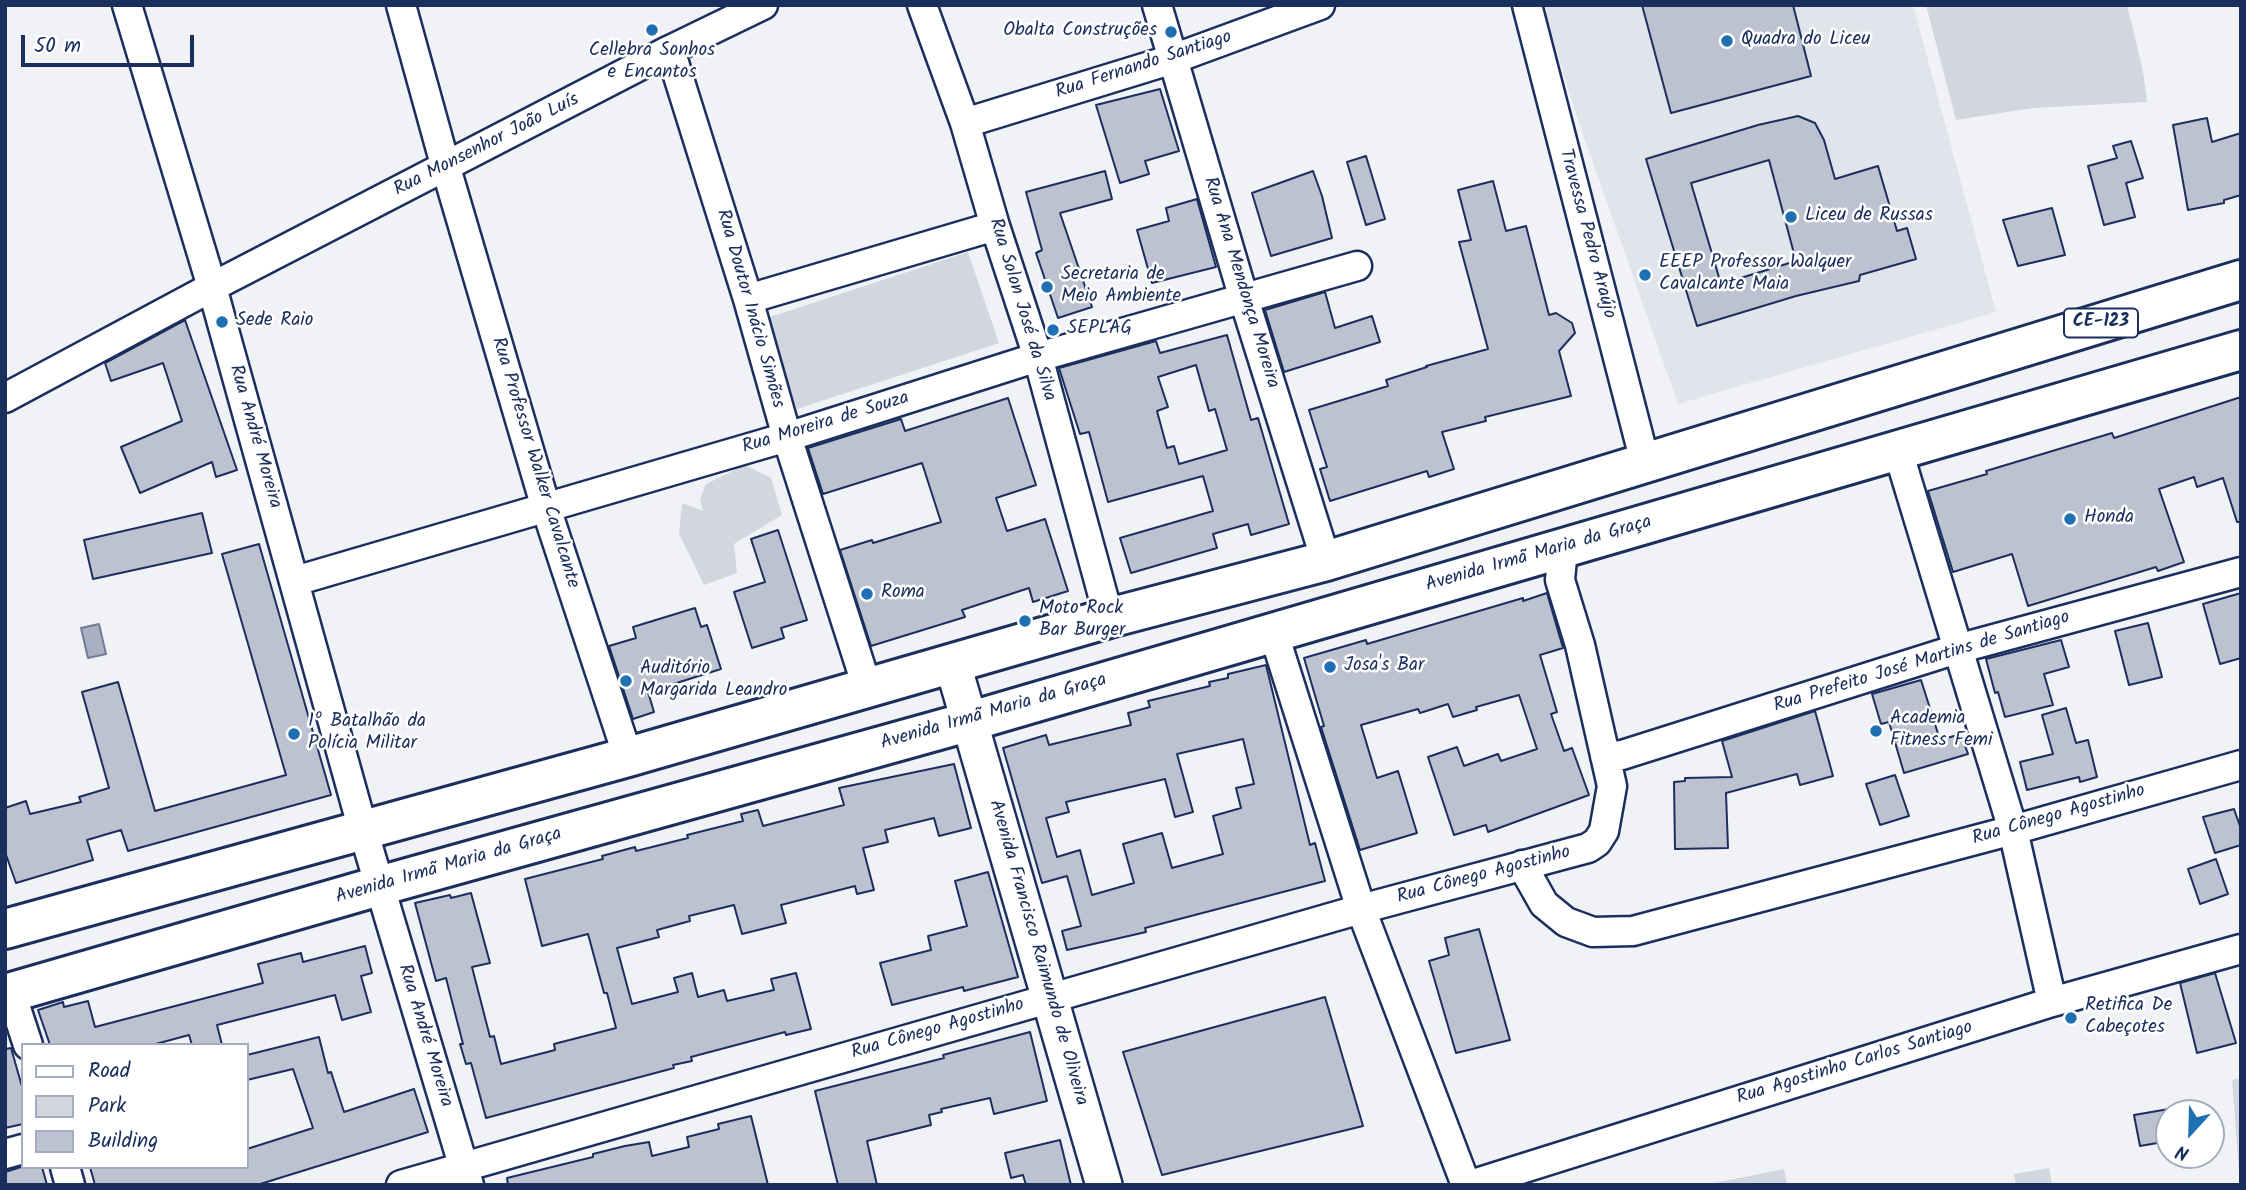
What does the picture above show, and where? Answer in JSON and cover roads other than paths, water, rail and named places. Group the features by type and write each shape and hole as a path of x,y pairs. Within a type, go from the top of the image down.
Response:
{"main road":[{"name":"CE-123","path":"1645,462 2241,280"},
{"name":"Avenida Irmã Maria da Graça","path":"7,984 379,886 971,721 2241,350"},
{"path":"5,929 628,757 1109,618 1325,561 1645,462"}],"street":[{"name":"Rua André Moreira","path":"127,5 212,287 379,886 466,1175"},
{"name":"Rua Professor Walker Cavalcante","path":"401,5 546,508 628,757"},
{"name":"Rua Monsenhor João Luís","path":"5,398 212,287 670,50 763,5"},
{"name":"Rua Solon José da Silva","path":"922,5 965,123 1038,357 1109,618"},
{"name":"Rua Ana Mendonça Moreira","path":"1157,5 1325,561"},
{"name":"Rua Fernando Santiago","path":"965,123 1173,59 1320,5"},
{"name":"Travessa Pedro Araújo","path":"1527,5 1645,462"},
{"name":"Rua Doutor Inácio Simões","path":"670,50 748,299 787,436 867,687"},
{"path":"748,299 995,226"},
{"name":"Rua Moreira de Souza","path":"295,581 787,436 1038,357 1357,266"},
{"path":"1898,452 2013,830 2052,1002"},
{"path":"1563,548 1560,580 1580,645 1605,756"},
{"name":"Rua Prefeito José Martins de Santiago","path":"1605,756 1630,752 1957,649 2241,572"},
{"path":"1273,631 1361,909 1468,1185"},
{"name":"Avenida Francisco Raimundo de Oliveira","path":"953,665 1104,1185"},
{"name":"Rua Cônego Agostinho","path":"401,1185 466,1175 1051,998 1361,909 1577,851 1597,842 1607,821 1612,786 1605,756"},
{"name":"Rua Cônego Agostinho","path":"1522,866 1544,904 1566,922 1593,932 1633,931 2013,830 2241,765"},
{"name":"Rua Agostinho Carlos Santiago","path":"1468,1185 2052,1002 2241,949"},
{"path":"7,984 26,1043"}],"water":[{"path":"99,624 106,654 88,658 81,628"}],"place":[{"name":"Cellebra Sonhos e Encantos","path":"652,30"},
{"name":"Obalta Construções","path":"1171,32"},
{"name":"Quadra do Liceu","path":"1727,41"},
{"name":"Liceu de Russas","path":"1791,217"},
{"name":"EEEP Professor Walquer Cavalcante Maia","path":"1645,275"},
{"name":"Secretaria de Meio Ambiente","path":"1047,287"},
{"name":"Sede Raio","path":"222,322"},
{"name":"SEPLAG","path":"1053,330"},
{"name":"Honda","path":"2070,519"},
{"name":"Roma","path":"867,594"},
{"name":"Moto Rock Bar Burger","path":"1025,621"},
{"name":"Josa's Bar","path":"1330,667"},
{"name":"Auditório Margarida Leandro","path":"626,681"},
{"name":"Academia Fitness Femi","path":"1876,731"},
{"name":"1º Batalhão da Polícia Militar","path":"294,734"},
{"name":"Retifica De Cabeçotes","path":"2071,1018"}]}
